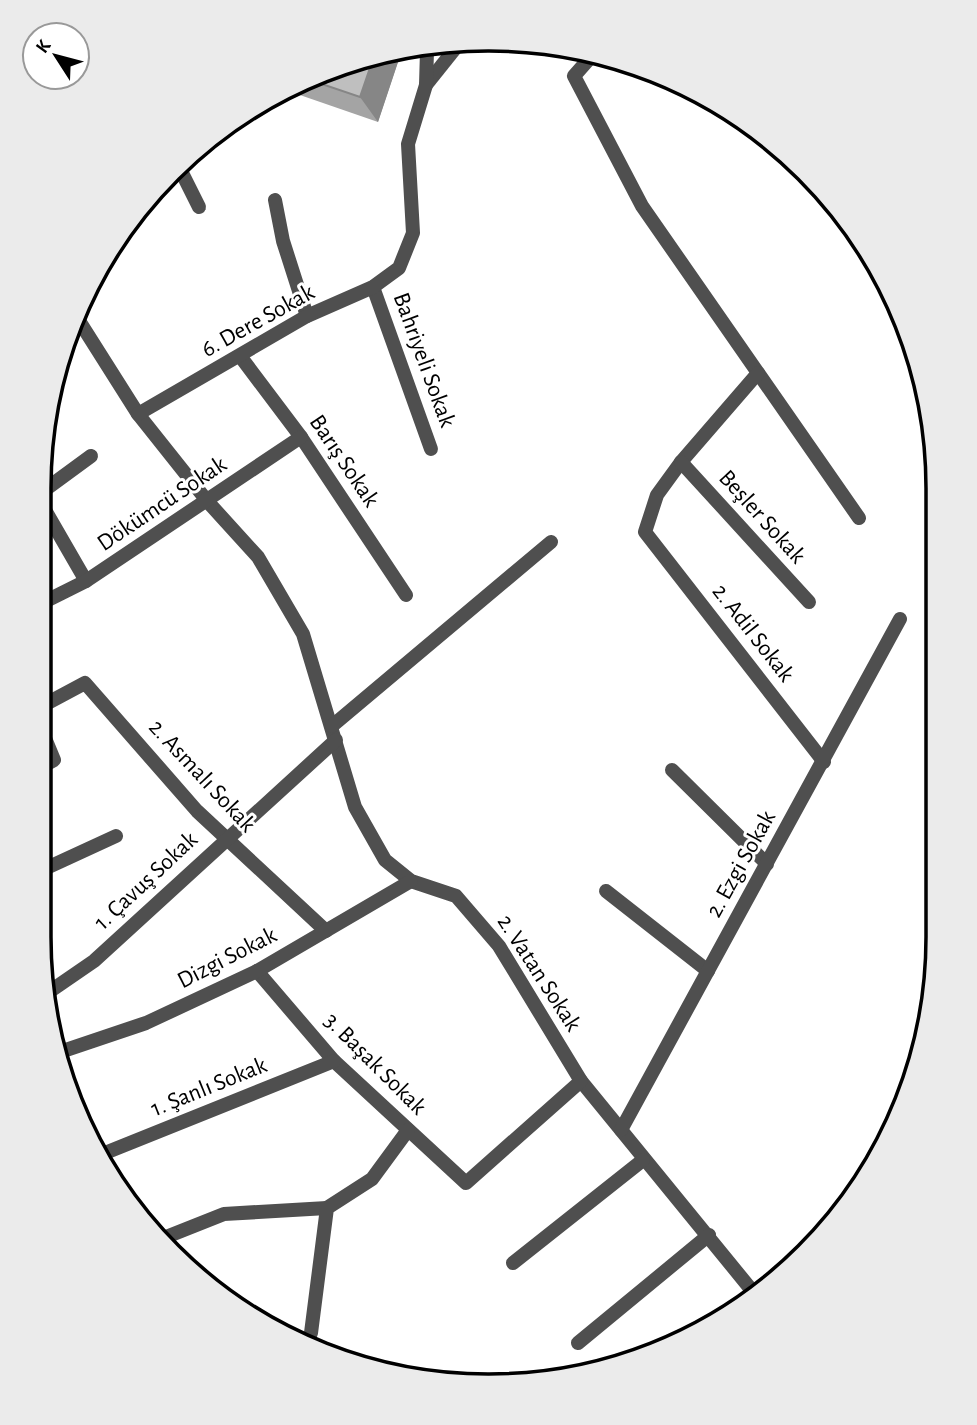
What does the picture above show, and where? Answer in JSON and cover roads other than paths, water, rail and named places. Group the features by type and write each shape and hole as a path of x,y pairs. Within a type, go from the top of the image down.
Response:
{"street":[{"path":"426,85 452,53"},
{"path":"426,55 426,85"},
{"path":"586,62 574,76 642,206 859,518"},
{"name":"6. Dere Sokak","path":"138,414 307,316 373,287 399,268 413,233 408,144 426,85"},
{"path":"183,175 199,207"},
{"path":"275,200 283,241 307,316"},
{"name":"Bahriyeli Sokak","path":"373,287 431,449"},
{"name":"2. Vatan Sokak","path":"82,326 138,414 208,502 258,557 303,634 355,807 385,860 411,881 456,896 499,946 580,1081 750,1288"},
{"name":"Barış Sokak","path":"240,356 301,437 406,595"},
{"path":"681,462 758,373"},
{"name":"Dökümcü Sokak","path":"51,599 86,582 301,437"},
{"path":"51,485 91,456"},
{"name":"2. Adil Sokak","path":"681,462 657,495 645,532 824,762"},
{"name":"Beşler Sokak","path":"681,462 809,602"},
{"path":"51,521 86,582"},
{"name":"1. Çavuş Sokak","path":"54,989 94,961 334,733 551,542"},
{"name":"2. Ezgi Sokak","path":"621,1130 900,619"},
{"name":"2. Asmalı Sokak","path":"51,701 85,683 197,811 326,931"},
{"path":"672,770 766,864"},
{"path":"51,865 116,835"},
{"name":"Dizgi Sokak","path":"66,1051 146,1023 257,971 411,881"},
{"path":"606,891 708,971"},
{"name":"3. Başak Sokak","path":"257,971 334,1061 466,1182 580,1081"},
{"name":"1. Şanlı Sokak","path":"107,1152 334,1061"},
{"path":"169,1236 224,1214 327,1208 372,1180 408,1130"},
{"path":"513,1263 643,1160"},
{"path":"310,1333 327,1208"},
{"path":"578,1343 709,1235"}]}
